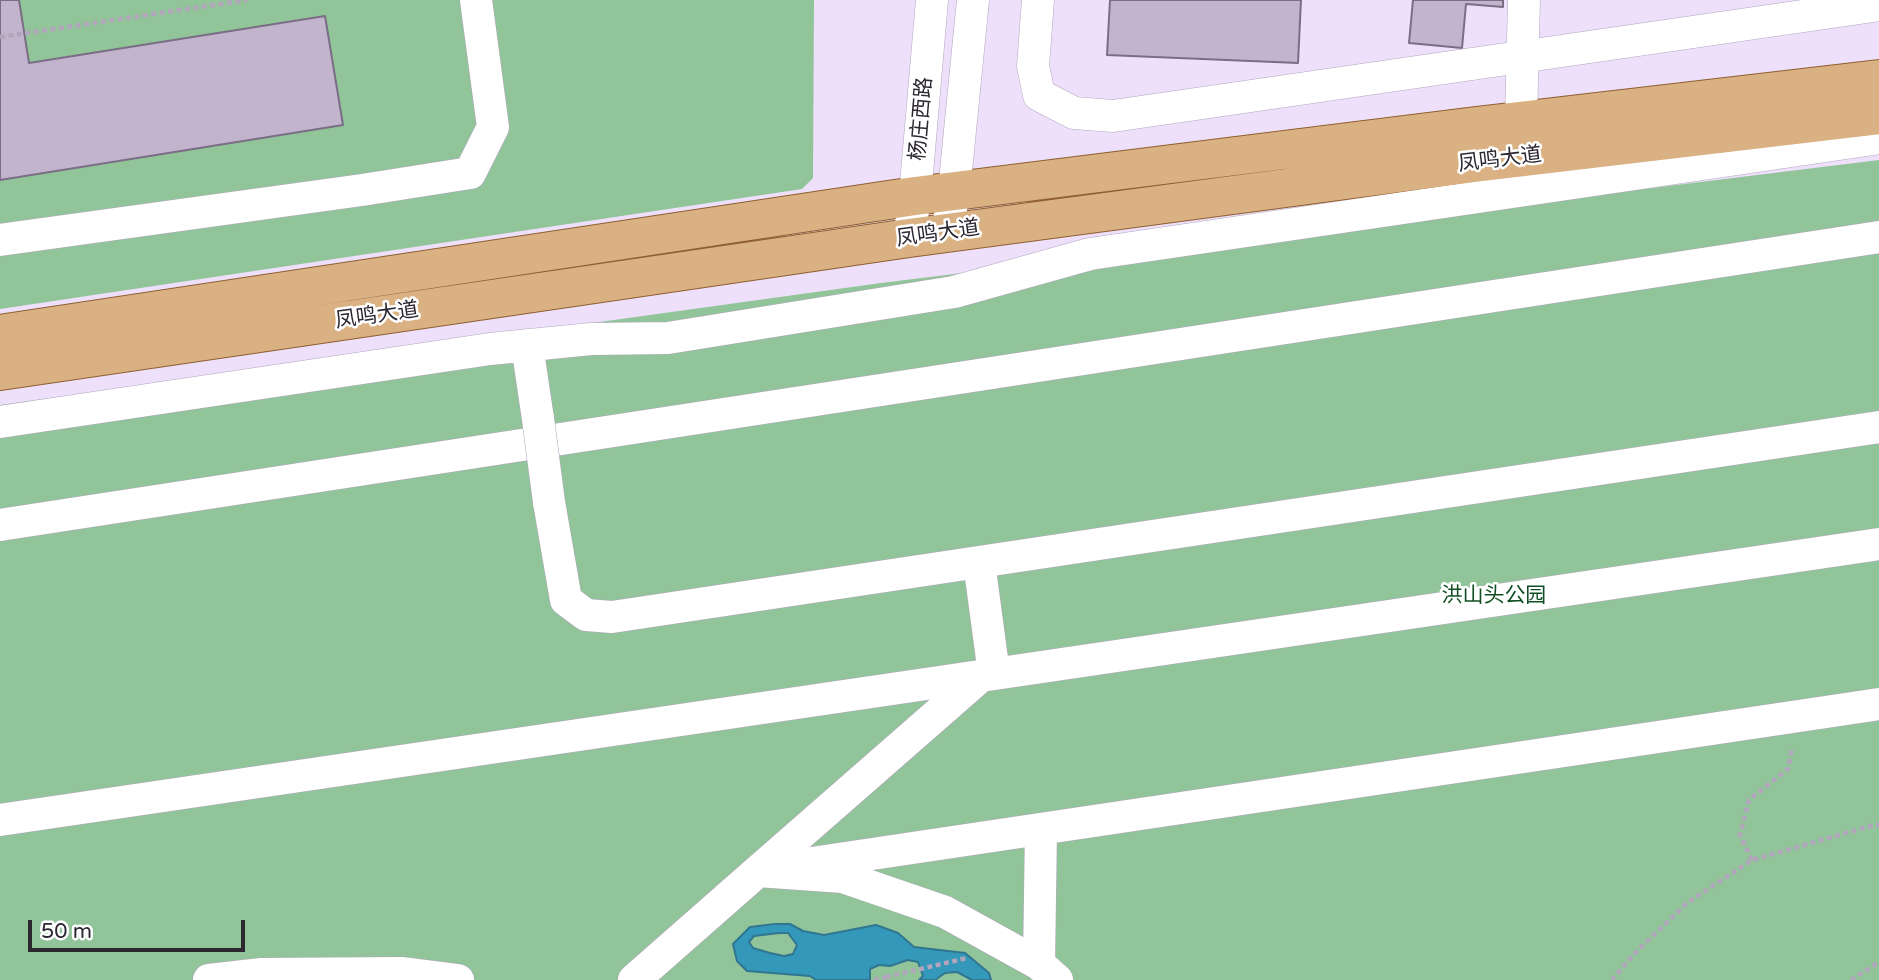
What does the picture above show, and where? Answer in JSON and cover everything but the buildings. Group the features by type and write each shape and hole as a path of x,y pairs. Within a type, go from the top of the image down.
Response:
{"main road":[{"name":"凤鸣大道","path":"0,334 954,191 1879,79"},
{"name":"凤鸣大道","path":"0,371 909,238 1474,163 1879,114"}],"street":[{"path":"0,240 470,173 492,127 476,0"},
{"name":"杨庄西路","path":"909,238 932,0"},
{"name":"杨庄西路","path":"947,233 954,191 973,0"},
{"path":"1038,0 1033,66 1039,95 1074,113 1113,116 1879,5"},
{"path":"1521,121 1524,0"},
{"path":"0,422 490,349 591,339 668,338 954,292 1090,254 1879,138"},
{"path":"0,526 1879,237"},
{"path":"527,345 566,600 586,615 612,617 1879,427"},
{"path":"0,820 1879,544"},
{"path":"979,562 988,675"},
{"path":"634,980 988,675"},
{"path":"758,871 1879,704"},
{"path":"1041,829 1048,972"},
{"path":"758,871 843,877 945,912 1048,972"},
{"path":"209,980 262,974 391,974 458,980"}],"path":[{"path":"0,37 247,0"},
{"path":"1752,860 1740,835 1749,800 1788,769 1793,743 1787,718"},
{"path":"1612,980 1634,954 1687,903 1752,860 1879,825"},
{"path":"874,980 1010,948"},
{"path":"1851,980 1879,962"}],"green space":[{"path":"0,0 814,0 813,178 802,189 0,309"},
{"name":"洪山头公园","path":"1879,160 1879,980 0,980 0,405 881,283"}],"water":[{"path":"790,924 803,931 824,935 876,925 898,933 914,947 965,953 989,973 991,980 972,980 957,972 945,973 935,980 919,980 923,976 918,962 908,960 870,969 870,980 816,980 810,976 747,971 737,961 733,944 750,927","holes":["788,933 797,945 793,954 784,956 770,953 753,948 749,942 754,936"]}]}
